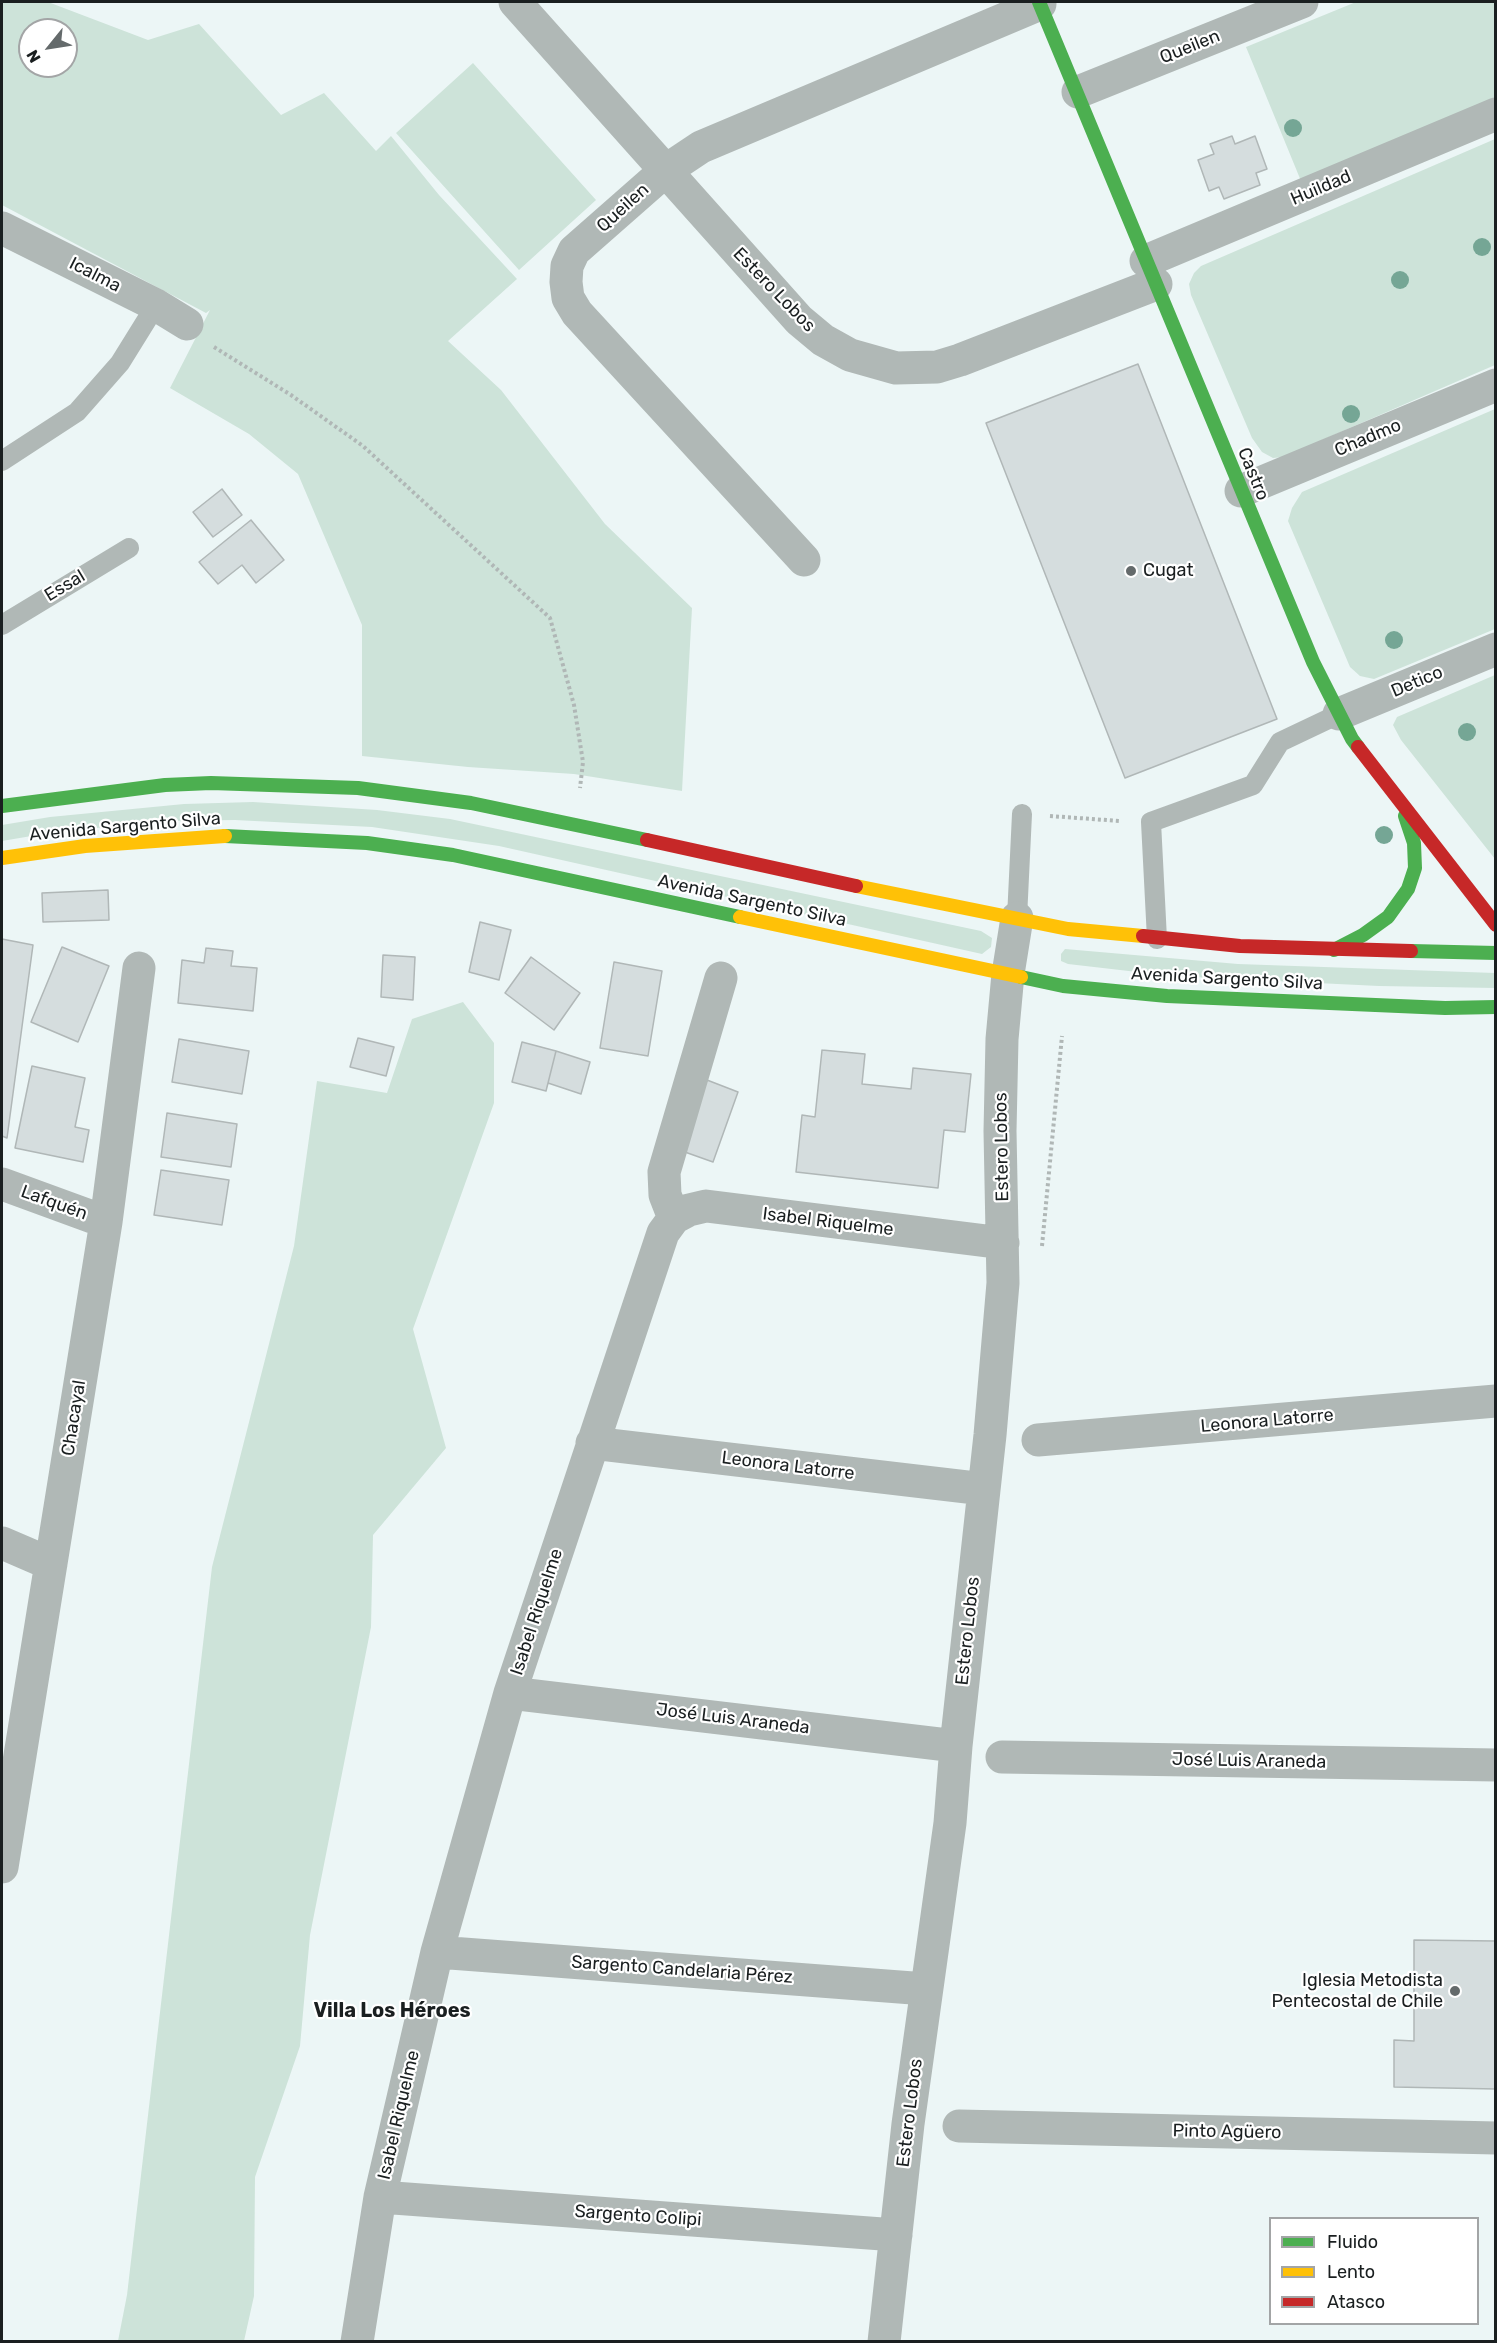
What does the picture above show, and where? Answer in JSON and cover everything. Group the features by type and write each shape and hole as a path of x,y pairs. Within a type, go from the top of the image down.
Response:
{"main road":[{"name":"Castro","path":"1040,3 1290,610 1339,714 1352,739 1496,925"},
{"name":"Avenida Sargento Silva","path":"2,806 122,789 211,783 358,788 471,803 576,824 750,864 1068,929 1157,939 1334,950 1496,953"},
{"path":"1334,950 1363,935 1388,917 1408,889 1415,868 1414,843 1400,803"},
{"name":"Avenida Sargento Silva","path":"2,858 85,846 210,836 291,838 384,845 453,855 1063,986 1167,996 1445,1008 1496,1007"}],"street":[{"name":"Estero Lobos","path":"514,2 799,320 823,340 850,355 896,368 937,367 960,360 1151,272"},
{"name":"Queilen","path":"1077,92 1302,2"},
{"name":"Queilen","path":"804,560 577,313 568,298 567,266 574,251 665,171 701,147 1040,3"},
{"name":"Huildad","path":"1151,272 1496,114"},
{"name":"Icalma","path":"2,228 156,305 187,324"},
{"name":"Chadmo","path":"1240,491 1496,385"},
{"name":"Detico","path":"1339,714 1496,649"},
{"name":"Estero Lobos","path":"884,2342 926,1989 950,1823 1001,1310 1003,1244 1000,1131 1001,1051 1008,974 1017,918"},
{"name":"Chacayal","path":"2,1866 106,1222 139,968"},
{"path":"674,1218 665,1195 664,1172 721,978"},
{"name":"Lafquén","path":"2,1184 106,1222"},
{"name":"Isabel Riquelme","path":"357,2342 380,2197 437,1952 510,1693 663,1233 674,1218 689,1210 706,1206 1003,1244"},
{"name":"Leonora Latorre","path":"1038,1440 1496,1401"},
{"name":"Leonora Latorre","path":"592,1443 984,1489"},
{"path":"2,1543 51,1564"},
{"name":"José Luis Araneda","path":"510,1693 956,1746"},
{"name":"José Luis Araneda","path":"1002,1757 1496,1765"},
{"name":"Sargento Candelaria Pérez","path":"437,1952 926,1989"},
{"name":"Pinto Agüero","path":"959,2126 1496,2139"},
{"name":"Sargento Colipi","path":"380,2197 896,2235"}],"lane":[{"path":"2,461 76,412 120,363 156,305"},
{"name":"Essal","path":"2,625 129,548"},
{"path":"1157,939 1151,822 1253,785 1280,742 1339,714"},
{"path":"1017,918 1022,814"}],"path":[{"path":"187,324 210,345 291,395 363,446 550,618 574,705 583,762 580,795"},
{"path":"1022,814 1151,822"}],"green space":[{"path":"2,2 48,2 148,40 199,24 281,115 324,93 376,151 391,136 439,195 517,279 448,341 501,390 605,524 692,608 682,791 574,774 468,767 362,756 362,625 298,474 249,434 170,388 210,310 206,313 2,205"},
{"path":"1356,2 1495,2 1495,102 1301,181 1246,47"},
{"path":"473,63 596,200 519,270 396,133"},
{"path":"1495,139 1495,365 1283,457 1273,458 1262,452 1252,438 1191,295 1189,284 1194,273 1201,266"},
{"path":"1495,409 1495,629 1374,679 1360,676 1350,667 1288,521 1292,508 1302,492"},
{"path":"1495,675 1495,859 1401,740 1393,725 1397,717"},
{"path":"253,802 377,810 450,819 981,931 992,938 991,947 982,954 499,846 372,827 235,820 167,821 55,832 2,841 2,825 50,817 184,804"},
{"path":"1065,949 1238,964 1495,973 1495,988 1379,986 1172,976 1068,964 1061,961 1061,954"},
{"path":"463,1002 494,1043 494,1103 413,1329 446,1448 373,1535 371,1627 310,1935 300,2046 255,2177 254,2296 244,2341 118,2341 127,2295 212,1567 294,1246 317,1081 387,1093 412,1019"}],"building":[{"path":"1232,136 1235,144 1255,136 1267,169 1256,173 1260,185 1224,199 1219,187 1209,191 1198,160 1214,154 1210,144"},
{"name":"Cugat","path":"1138,364 1277,719 1125,778 986,423"},
{"path":"222,489 242,515 213,537 193,512"},
{"path":"251,520 284,560 256,583 242,565 218,584 199,562"},
{"path":"108,890 109,920 43,922 42,893"},
{"path":"480,922 511,930 499,980 469,972"},
{"path":"2,939 33,945 7,1138 2,1136"},
{"path":"62,947 109,966 78,1042 31,1022"},
{"path":"206,948 233,951 231,966 257,968 253,1011 178,1003 182,960 204,963"},
{"path":"383,955 415,957 413,1000 381,997"},
{"path":"531,957 580,993 554,1030 505,993"},
{"path":"614,962 662,971 648,1056 600,1048"},
{"path":"358,1038 394,1047 386,1076 350,1067"},
{"path":"179,1039 249,1051 242,1094 172,1082"},
{"path":"522,1042 556,1051 546,1091 512,1082"},
{"path":"822,1050 865,1054 862,1084 911,1089 913,1068 971,1074 965,1132 944,1130 938,1188 796,1172 802,1115 815,1117"},
{"path":"556,1051 590,1062 581,1094 548,1083"},
{"path":"32,1066 85,1078 75,1127 89,1130 83,1162 15,1148"},
{"path":"707,1080 738,1092 713,1162 682,1151"},
{"path":"167,1113 237,1124 231,1167 161,1157"},
{"path":"161,1170 229,1180 222,1225 154,1215"},
{"name":"Iglesia Metodista Pentecostal de Chile","path":"1414,1940 1496,1941 1496,2089 1394,2087 1394,2040 1414,2041"}],"traffic: fast":[{"path":"1039,2 1313,662 1358,747"},
{"path":"2,806 165,785 211,783 358,788 471,803 647,840"},
{"path":"1334,950 1363,935 1388,917 1408,889 1415,868 1414,843 1405,816"},
{"path":"225,836 367,843 453,855 740,917"},
{"path":"1411,951 1496,953"},
{"path":"1021,977 1063,986 1167,996 1445,1008 1496,1007"}],"traffic: slow":[{"path":"2,858 85,846 225,836"},
{"path":"856,886 1068,929 1143,936"},
{"path":"740,917 1021,977"}],"traffic: jam":[{"path":"1358,747 1496,925"},
{"path":"647,840 856,886"},
{"path":"1143,936 1240,946 1411,951"}],"place":[{"name":"Cugat","path":"1131,571"},
{"name":"Iglesia Metodista Pentecostal de Chile","path":"1455,1991"}],"district":[{"name":"Villa Los Héroes","path":"392,2011"}]}
